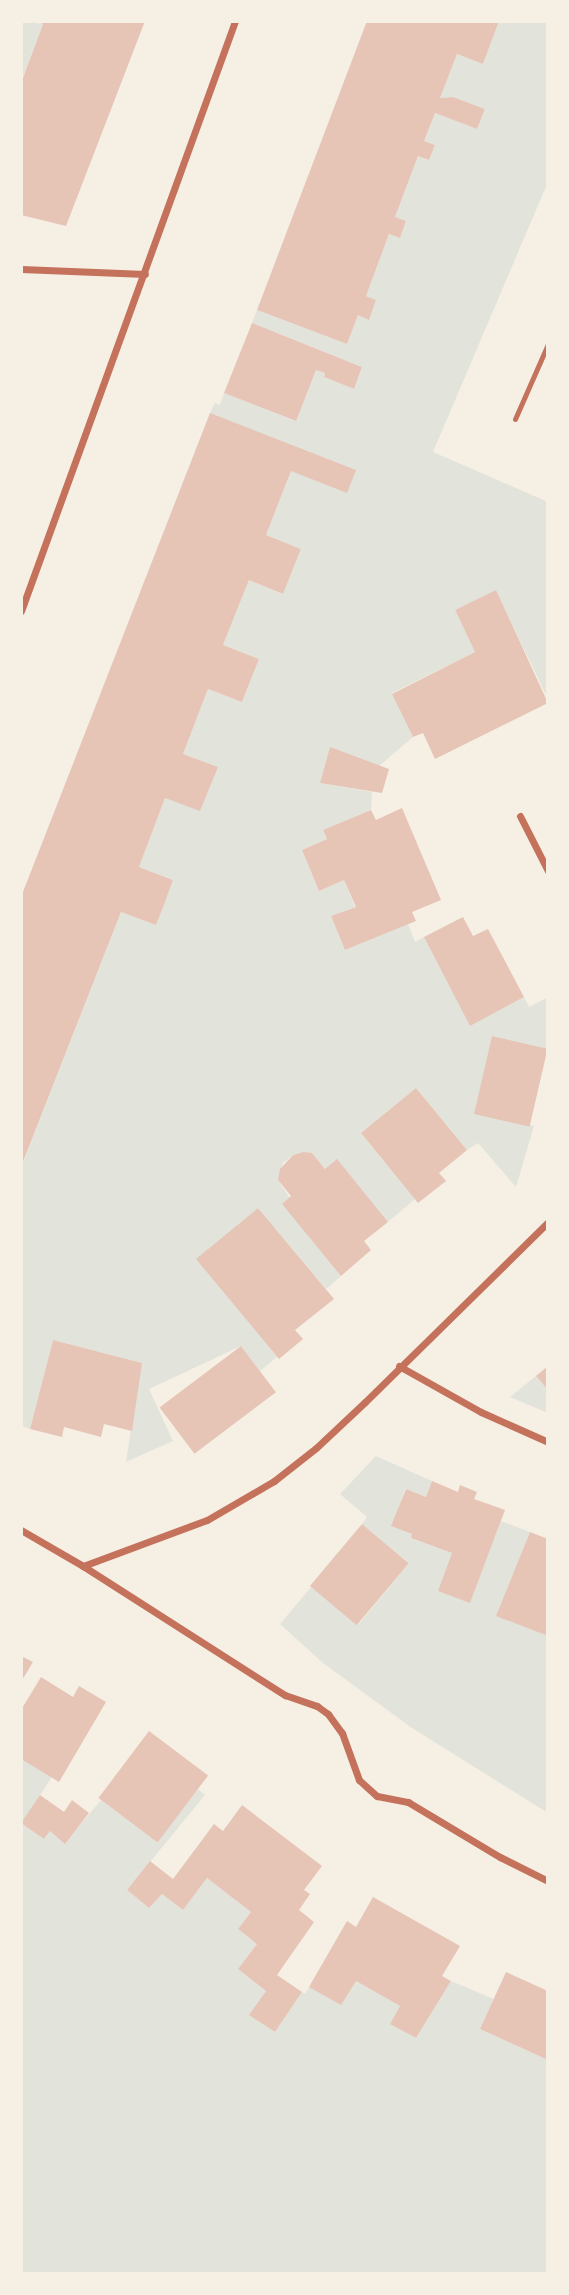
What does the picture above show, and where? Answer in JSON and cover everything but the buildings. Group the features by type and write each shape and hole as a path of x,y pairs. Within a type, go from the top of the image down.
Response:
{"street":[{"path":"21,611 235,21"},
{"path":"21,269 145,274"},
{"path":"520,816 548,871"},
{"path":"83,1566 207,1520 274,1481 316,1448 548,1222"},
{"path":"399,1366 481,1412 548,1442"},
{"path":"21,1530 83,1566 285,1695 317,1706 328,1714 342,1733 352,1767 367,1789 377,1796 408,1802 500,1857 548,1881"}],"lane":[{"path":"515,419 548,344"}],"shaded area":[{"path":"21,21 43,24 21,82"},
{"path":"499,21 548,21 548,182 433,452 548,502 548,699 496,591 455,610 475,652 392,693 413,737 379,766 330,748 320,783 372,792 371,810 323,830 327,839 302,850 319,891 344,880 355,907 331,916 345,950 408,924 415,942 424,937 470,1025 524,997 529,1007 548,997 548,1049 492,1037 475,1113 534,1126 516,1187 478,1143 467,1150 416,1088 361,1133 415,1199 388,1222 337,1160 325,1169 312,1153 293,1155 283,1163 278,1180 341,1276 326,1289 258,1208 197,1259 277,1357 260,1371 241,1346 149,1389 173,1441 126,1462 141,1363 53,1340 30,1429 21,1426 21,1168 121,912 156,925 165,902 173,880 139,867 165,798 217,767 183,754 208,689 242,702 259,659 223,645 249,580 283,594 301,549 266,535 291,471 210,413 215,403 220,405 224,393 295,421 316,370 325,373 324,377 354,389 362,367 252,323 257,310 347,344 358,315 369,319 376,300 366,296 389,234 400,238 406,221 395,217 418,156 429,160 435,145 424,141 435,113 477,129 485,109 453,97 440,98 457,54 483,64"},
{"path":"536,1376 548,1390 548,1413 510,1397"},
{"path":"376,1456 432,1481 426,1497 405,1489 392,1526 412,1534 411,1538 452,1553 470,1602 501,1521 530,1532 497,1615 548,1636 548,1813 412,1728 323,1663 280,1624 311,1587 358,1625 409,1563 362,1524 367,1517 340,1494"},
{"path":"21,1759 52,1777 22,1823 44,1839 50,1831 65,1843 101,1800 157,1842 198,1789 205,1795 127,1890 149,1908 162,1894 183,1910 207,1878 251,1912 238,1929 257,1944 238,1969 266,1991 250,2015 275,2032 302,1992 305,1994 309,1987 356,1981 400,2006 391,2024 416,2038 451,1981 494,1999 480,2029 548,2060 548,2274 21,2274"}]}
